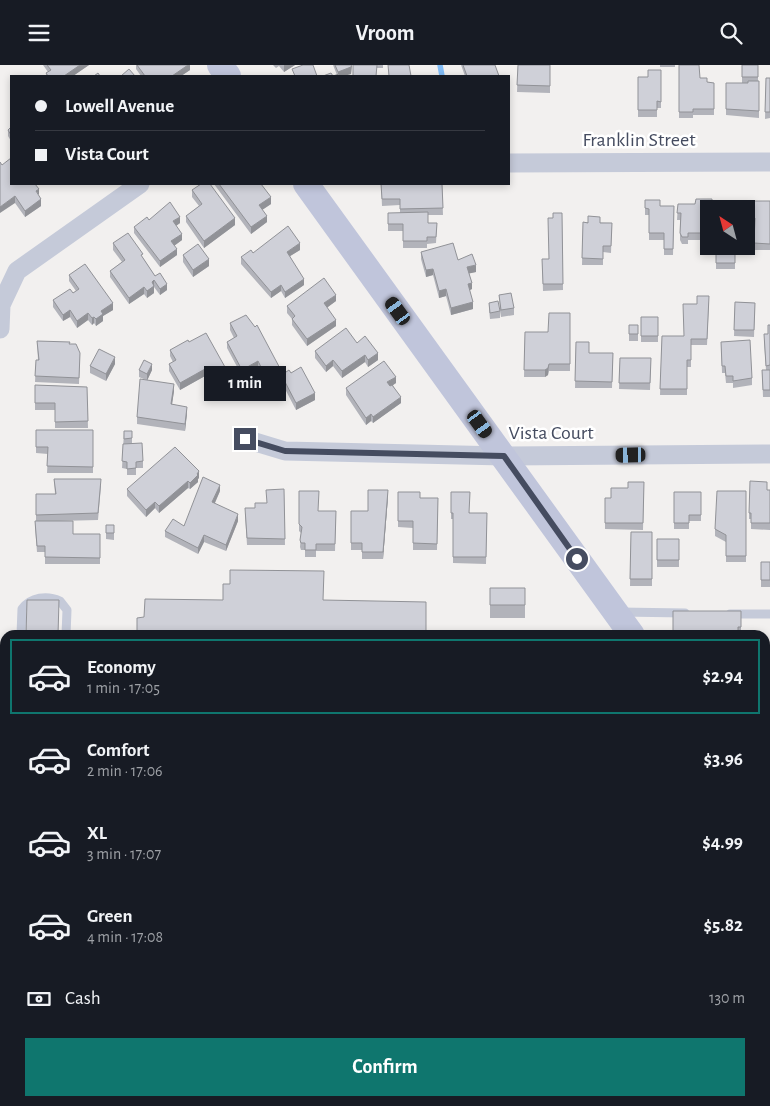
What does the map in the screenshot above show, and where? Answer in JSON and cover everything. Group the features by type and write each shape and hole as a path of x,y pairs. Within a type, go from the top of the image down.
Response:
{"street":[{"name":"Franklin Street","path":"510,163 770,162"},
{"path":"0,329 1,305 17,271 139,185"},
{"path":"307,185 629,630"},
{"name":"Vista Court","path":"245,439 285,451 504,456 770,454"}],"lane":[{"path":"21,630 22,609 32,600 43,598 60,601 66,609 66,630"},
{"path":"616,612 691,613"},
{"path":"721,614 770,614"}],"building":[{"path":"47,65 80,65 65,75 47,75 46,73 51,70"},
{"path":"137,65 188,65 173,75 144,75"},
{"path":"303,65 313,65 317,75 295,75 292,69"},
{"path":"335,65 352,65 338,72"},
{"path":"353,65 377,65 376,75 353,75"},
{"path":"388,65 409,65 411,75 389,75"},
{"path":"463,65 495,65 499,75 467,75"},
{"path":"518,65 550,65 550,86 517,85"},
{"path":"679,65 699,65 700,78 707,78 707,82 714,83 714,109 693,109 693,112 679,112"},
{"path":"742,65 758,65 758,77 742,77"},
{"path":"129,69 134,75 122,75"},
{"path":"648,70 661,70 661,102 657,101 657,110 638,110 638,77 648,77"},
{"path":"766,78 770,78 770,112 765,112"},
{"path":"748,81 759,81 759,111 726,109 726,83 748,83"},
{"path":"10,159 10,185 36,185 39,189 36,191 41,199 25,211 15,196 0,207 0,162 2,165"},
{"path":"200,185 211,185 235,218 204,241 186,216 202,204 192,190"},
{"path":"220,185 262,185 271,197 259,205 267,216 251,227"},
{"path":"381,185 442,185 443,208 400,209 400,199 382,199"},
{"path":"696,199 712,199 700,200 700,233 688,233 688,237 682,237 680,233 681,213 677,213 678,204 695,204"},
{"path":"645,200 660,200 660,206 674,206 673,249 664,249 664,233 649,233 649,209 645,208"},
{"path":"755,201 770,201 770,244 755,243"},
{"path":"170,202 180,217 173,221 182,234 171,241 177,249 160,261 134,227 147,217 149,220"},
{"path":"428,212 428,223 437,223 436,237 427,237 427,241 403,241 403,224 388,224 388,213"},
{"path":"553,213 562,213 563,284 543,284 542,259 549,259 548,218 553,218"},
{"path":"588,216 600,217 600,223 612,223 611,246 603,246 603,259 582,258 583,222 588,223"},
{"path":"288,226 300,243 287,252 304,279 285,292 281,285 271,292 241,257 251,250 253,253"},
{"path":"128,233 143,254 141,255 155,276 160,273 167,284 160,289 154,280 152,282 154,286 147,291 144,287 129,298 110,271 125,260 113,243"},
{"path":"453,243 458,260 472,254 476,265 467,267 472,283 468,284 473,302 451,308 446,289 439,291 433,269 426,270 421,252"},
{"path":"198,244 209,259 193,270 183,255"},
{"path":"716,255 735,255 735,263 716,263"},
{"path":"85,264 113,303 101,311 103,314 96,319 92,318 88,313 77,321 70,310 63,315 53,300 70,289 73,293 79,289 69,275"},
{"path":"324,278 336,295 324,303 336,320 307,339 292,319 295,316 287,306"},
{"path":"511,293 514,308 501,310 499,295"},
{"path":"697,296 709,296 707,339 691,339 691,360 687,360 687,389 660,389 662,336 684,336 683,304 697,304"},
{"path":"498,301 500,311 490,313 489,303"},
{"path":"735,302 755,303 754,330 734,330"},
{"path":"549,313 570,313 570,364 549,364 545,370 524,370 525,332 548,332"},
{"path":"246,315 255,327 257,325 283,374 289,370 291,373 301,367 315,393 296,403 284,380 282,381 277,374 267,379 258,361 242,370 227,342 237,336 230,323"},
{"path":"641,317 658,317 658,336 641,336"},
{"path":"629,325 638,325 638,334 629,334"},
{"path":"768,325 770,325 770,365 766,366 764,334 768,334"},
{"path":"346,328 357,343 365,336 378,353 368,360 365,355 342,371 333,360 326,366 315,351"},
{"path":"206,333 230,376 214,385 205,369 180,383 169,364 176,360 170,350"},
{"path":"750,340 752,378 733,381 733,376 726,376 725,366 722,366 721,342"},
{"path":"37,341 70,342 69,344 76,344 80,353 79,378 35,376 36,360 39,360"},
{"path":"576,342 589,342 589,353 613,353 612,382 575,381"},
{"path":"99,349 115,357 106,374 90,366"},
{"path":"620,358 651,358 650,383 619,383"},
{"path":"144,360 152,364 147,374 139,370"},
{"path":"384,361 396,377 387,382 390,386 392,385 401,397 373,417 371,414 366,418 346,388"},
{"path":"762,370 770,370 770,390 763,390"},
{"path":"140,379 174,384 171,404 187,407 185,424 137,417"},
{"path":"35,385 87,387 88,421 55,422 55,403 35,403"},
{"path":"36,430 93,430 93,467 47,466 48,447 36,447"},
{"path":"124,431 132,431 132,438 124,439"},
{"path":"142,443 143,461 136,462 136,468 127,469 127,462 122,461 123,444"},
{"path":"175,447 199,471 198,475 190,483 188,481 159,506 155,502 146,510 127,489"},
{"path":"203,477 220,485 212,502 238,514 226,545 204,535 198,548 165,531 173,519 184,526"},
{"path":"54,479 101,479 98,513 36,515 36,494 56,494"},
{"path":"750,481 767,482 767,490 770,490 770,523 751,523 751,513 749,513"},
{"path":"628,482 644,482 643,523 605,523 605,498 611,498 611,488 628,488"},
{"path":"284,489 285,539 247,538 245,508 255,508 255,503 267,503 266,490"},
{"path":"368,490 388,490 383,552 362,552 362,543 351,543 351,511 368,511"},
{"path":"299,491 319,491 318,511 336,511 335,544 316,544 316,550 305,550 305,543 301,543 300,540 302,527 299,524"},
{"path":"717,491 746,491 746,556 726,556 726,535 715,529"},
{"path":"398,492 420,492 420,498 438,498 437,544 413,543 413,521 398,521"},
{"path":"451,492 470,492 469,513 487,513 486,557 453,557"},
{"path":"674,492 701,492 701,515 689,515 689,523 674,523"},
{"path":"35,521 73,521 73,534 100,534 100,558 45,557 45,546 37,546"},
{"path":"106,525 114,525 114,533 106,533"},
{"path":"631,532 652,532 652,579 630,579"},
{"path":"657,539 679,539 679,560 657,560"},
{"path":"761,562 770,562 770,580 761,580"},
{"path":"230,570 324,571 323,600 426,602 426,630 137,630 137,618 144,617 145,599 223,600 223,584 230,584"},
{"path":"490,588 525,588 525,605 490,605"},
{"path":"27,600 59,600 58,630 26,630"},
{"path":"673,611 741,611 741,627 738,627 738,630 673,630"}],"waterway":[{"path":"440,65 442,75"}],"route":[{"path":"245,439 285,451 504,456 577,559"}]}
